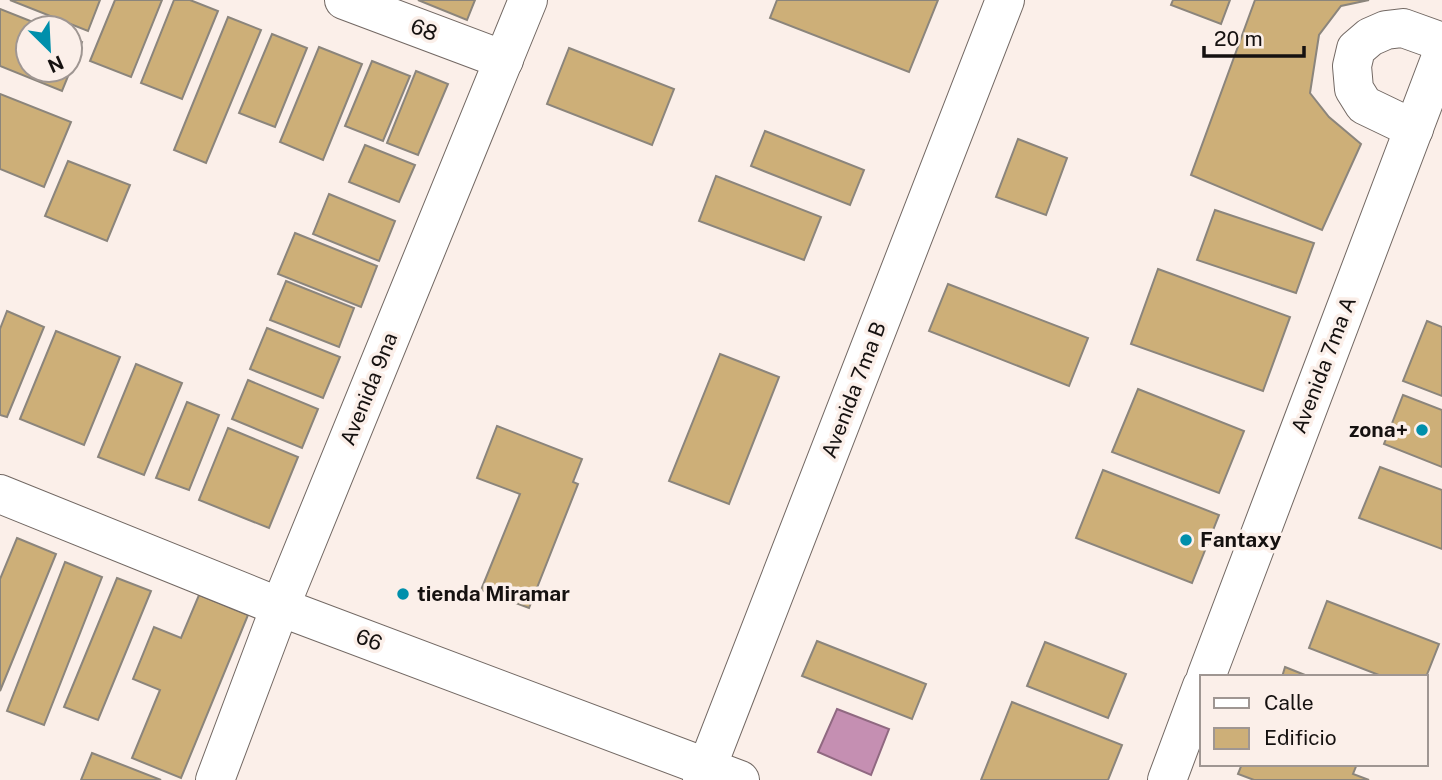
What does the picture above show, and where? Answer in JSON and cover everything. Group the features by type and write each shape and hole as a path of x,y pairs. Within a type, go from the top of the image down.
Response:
{"street":[{"name":"68","path":"344,0 504,60"},
{"name":"Avenida 9na","path":"215,780 280,607 528,0"},
{"name":"Avenida 7ma B","path":"716,776 1005,0"},
{"path":"1414,129 1364,105 1354,89 1352,66 1356,49 1370,37 1386,30 1404,28 1442,42"},
{"name":"Avenida 7ma A","path":"1207,675 1442,54"},
{"name":"66","path":"0,494 280,607 716,776"},
{"path":"1167,780 1200,691"}],"shaded area":[{"path":"837,709 889,729 871,775 818,752"}],"building":[{"path":"10,0 100,0 88,31 84,29 84,14 45,14"},
{"path":"115,0 162,0 131,77 90,61"},
{"path":"174,0 190,0 218,11 182,99 141,83"},
{"path":"418,0 475,0 467,20"},
{"path":"777,0 938,0 909,72 770,18"},
{"path":"1173,0 1230,0 1221,24 1171,5"},
{"path":"1255,0 1369,0 1341,6 1319,35 1310,93 1329,117 1361,144 1322,230 1191,175"},
{"path":"0,9 14,15 14,72 0,66"},
{"path":"228,17 261,30 206,163 174,150"},
{"path":"272,34 307,48 275,127 239,113"},
{"path":"319,47 362,64 323,160 280,142"},
{"path":"569,48 674,89 652,145 547,104"},
{"path":"372,61 410,76 383,141 345,126"},
{"path":"416,71 448,84 418,155 387,143"},
{"path":"45,84 65,84 62,91"},
{"path":"0,94 71,122 44,187 0,169"},
{"path":"765,131 864,170 850,205 751,166"},
{"path":"1018,139 1067,158 1046,215 996,197"},
{"path":"365,145 415,165 399,202 349,182"},
{"path":"68,161 130,185 107,241 45,216"},
{"path":"716,176 821,217 804,260 699,221"},
{"path":"329,194 395,221 379,261 313,234"},
{"path":"1215,210 1314,243 1296,293 1197,260"},
{"path":"295,233 377,266 361,307 278,274"},
{"path":"1158,269 1290,317 1263,391 1131,344"},
{"path":"286,281 354,308 339,347 270,320"},
{"path":"948,284 1088,338 1069,386 929,331"},
{"path":"7,311 44,327 7,417 0,415 0,329"},
{"path":"1427,321 1442,327 1442,396 1403,381"},
{"path":"267,328 340,357 323,398 250,369"},
{"path":"56,331 120,357 84,445 20,419"},
{"path":"720,354 779,377 729,504 669,481"},
{"path":"136,364 182,383 144,475 98,457"},
{"path":"248,380 318,409 302,448 232,419"},
{"path":"1138,389 1244,431 1219,493 1112,452"},
{"path":"1403,395 1442,410 1442,467 1384,444"},
{"path":"187,402 219,415 189,490 156,478"},
{"path":"497,426 582,459 573,482 578,484 529,608 481,590 520,494 477,478"},
{"path":"228,428 298,457 269,528 199,500"},
{"path":"1380,467 1442,490 1442,549 1359,518"},
{"path":"1103,470 1219,515 1192,583 1076,538"},
{"path":"17,538 56,554 0,691 0,579"},
{"path":"65,562 102,577 44,725 7,711"},
{"path":"117,578 151,591 98,720 64,707"},
{"path":"199,595 248,615 181,778 132,758 160,690 133,679 154,627 181,638"},
{"path":"1327,601 1439,644 1427,675 1379,675 1309,648"},
{"path":"817,641 926,684 912,719 802,676"},
{"path":"1045,642 1126,674 1108,718 1027,686"},
{"path":"1285,667 1305,675 1283,675"},
{"path":"1012,702 1122,745 1108,780 981,780"},
{"path":"92,753 161,780 81,780"},
{"path":"1241,766 1356,766 1353,774 1369,780 1254,780 1238,774"}],"place":[{"name":"zona+","path":"1422,430"},
{"name":"Fantaxy","path":"1186,540"},
{"name":"tienda Miramar","path":"403,594"}]}
